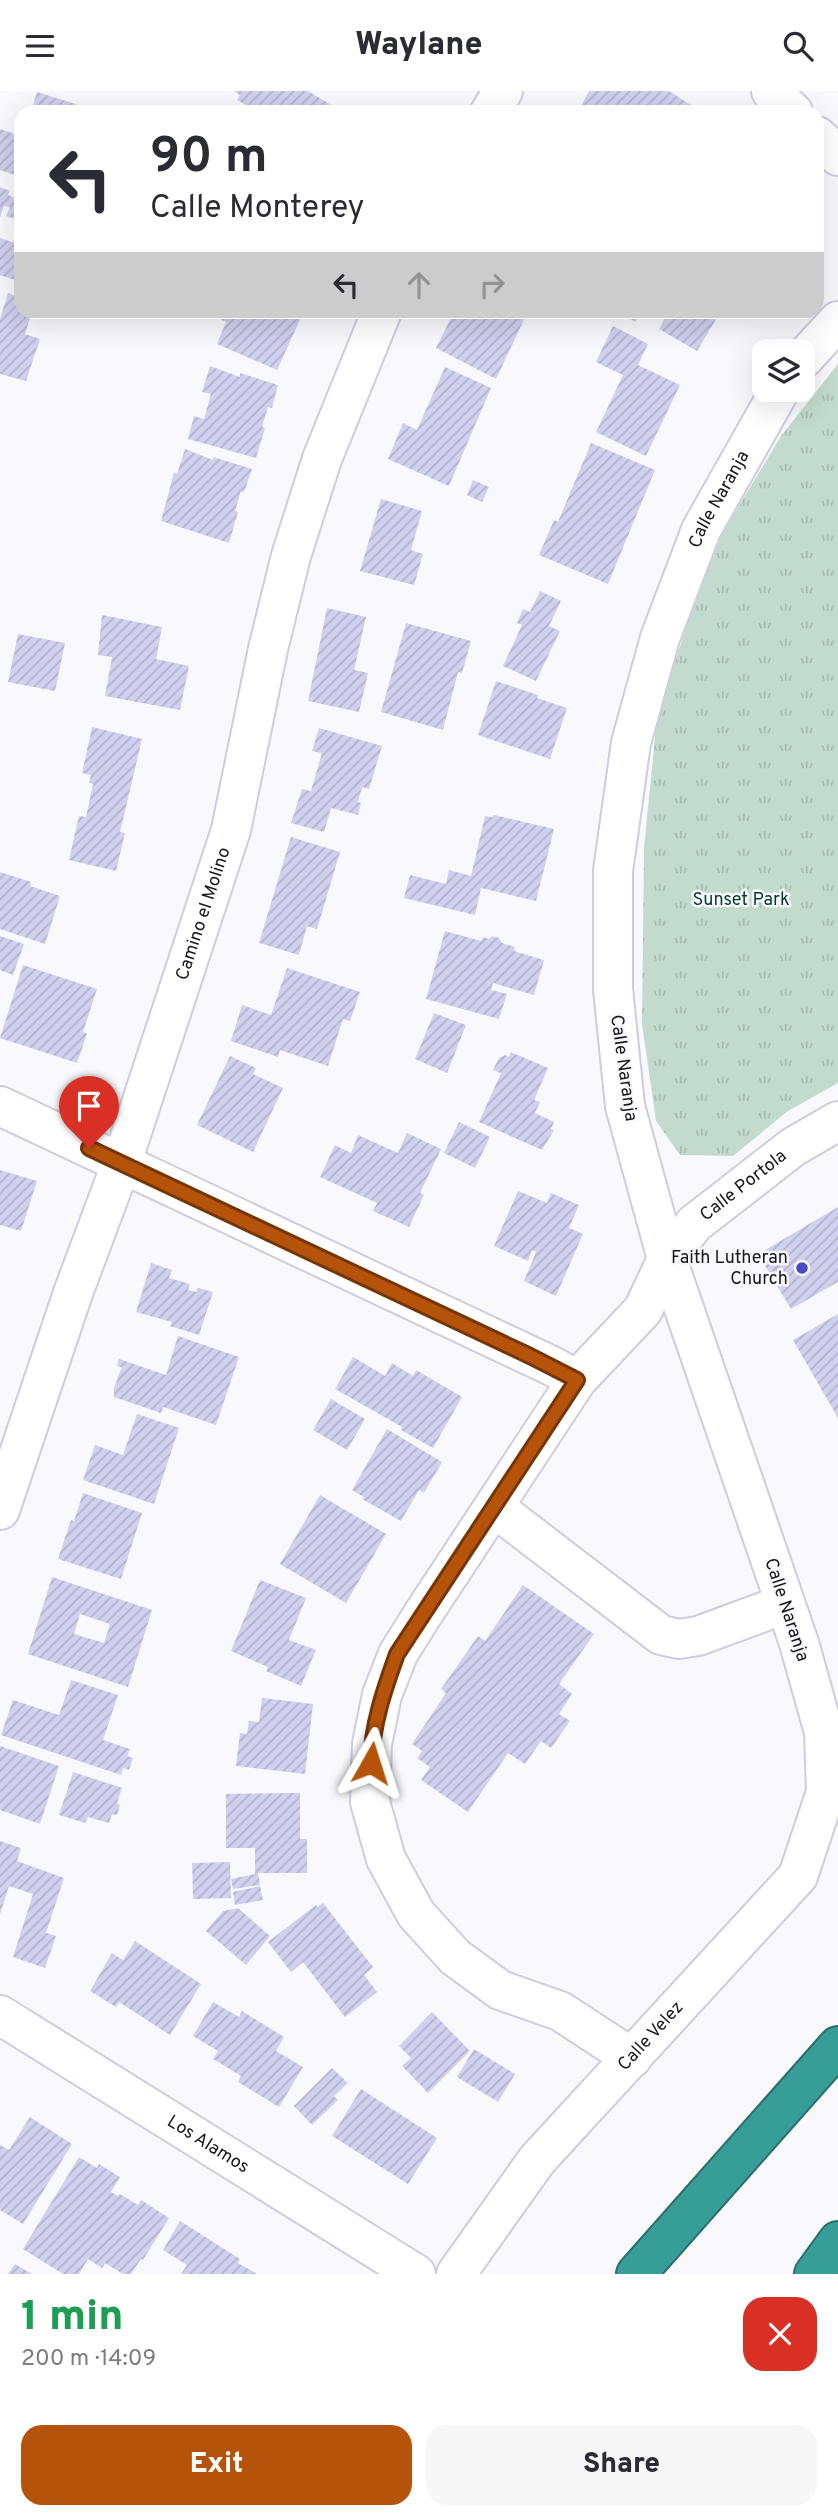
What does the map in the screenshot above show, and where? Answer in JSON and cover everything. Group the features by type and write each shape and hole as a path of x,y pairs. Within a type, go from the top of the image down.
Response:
{"highway":[{"path":"636,2274 838,2046"},
{"path":"814,2274 838,2241"}],"street":[{"path":"771,91 786,105"},
{"path":"824,143 838,156"},
{"name":"Camino el Molino","path":"0,1510 73,1293 122,1162 231,830 268,649 291,556 321,459 379,319"},
{"path":"815,346 838,321"},
{"name":"Calle Naranja","path":"773,402 701,530 660,638 631,743 613,871 613,989 625,1106 667,1259 785,1604 824,1732 826,1792"},
{"path":"0,1106 577,1380"},
{"name":"Calle Portola","path":"632,2058 560,2011 500,1990 455,1957 416,1914 386,1859 370,1802 372,1744 382,1695 397,1654 577,1380 643,1310 667,1259 694,1224 793,1147 838,1121"},
{"path":"494,1507 661,1635 679,1639 698,1636 785,1604"},
{"name":"Calle Velez","path":"456,2274 537,2160 798,1876 826,1792"},
{"name":"Los Alamos","path":"0,2015 416,2274"}],"green space":[{"name":"Sunset Park","path":"838,364 838,1083 788,1111 733,1156 680,1155 656,1121 642,1024 644,848 657,717 710,554 781,436 808,402 815,402 815,393"}],"building":[{"path":"234,91 308,91 331,105 246,105 237,100 240,95"},
{"path":"589,91 669,91 691,105 582,105"},
{"path":"37,92 79,105 33,105"},
{"path":"0,129 14,134 14,175 0,170"},
{"path":"0,187 10,191 8,195 14,198 14,219 6,216 10,207 4,206 0,217"},
{"path":"0,238 14,243 14,280 0,275"},
{"path":"8,293 14,295 14,319 30,319 25,334 40,339 26,381 0,374 0,319"},
{"path":"220,319 300,319 277,370 217,344 226,322"},
{"path":"450,319 524,319 496,379 436,348"},
{"path":"665,319 716,319 697,351 659,329"},
{"path":"613,326 648,344 638,365 680,385 646,456 596,432 623,375 596,362"},
{"path":"210,366 240,377 240,373 278,385 272,408 268,407 256,458 188,439 194,416 204,419 211,394 202,392"},
{"path":"445,367 491,388 449,486 388,459 403,423 417,430"},
{"path":"591,443 655,470 608,584 539,555 554,520 558,522"},
{"path":"185,449 213,460 213,457 252,469 244,492 241,491 229,543 161,521 174,473 177,474"},
{"path":"473,480 489,487 482,502 467,495"},
{"path":"381,499 422,511 411,550 423,554 414,585 360,571"},
{"path":"540,591 561,601 549,626 560,631 536,681 503,666 522,625 517,623 523,609 530,612"},
{"path":"327,608 366,617 354,670 368,673 359,712 308,701"},
{"path":"102,615 162,627 156,659 189,666 180,710 105,696 112,657 98,655"},
{"path":"406,623 471,641 462,673 458,672 443,730 381,712"},
{"path":"18,634 65,643 55,691 8,682"},
{"path":"496,681 567,708 550,759 478,735"},
{"path":"92,727 142,739 120,832 125,833 116,871 69,860 79,816 86,817 93,784 89,783 91,775 82,773"},
{"path":"319,728 382,746 369,789 362,787 358,815 331,808 324,832 291,823 302,789 311,791 322,753 312,751"},
{"path":"494,815 554,829 536,901 481,888 475,915 404,898 410,875 446,884 449,870 471,876 485,816"},
{"path":"291,837 340,852 317,929 307,926 299,955 259,943"},
{"path":"0,872 31,882 30,886 60,896 45,944 0,929"},
{"path":"445,931 481,941 483,937 499,938 502,943 515,947 514,951 544,960 534,995 493,983 491,990 507,994 499,1019 426,999"},
{"path":"0,936 24,944 13,975 0,970"},
{"path":"23,965 97,989 83,1032 87,1034 77,1063 0,1038"},
{"path":"287,968 360,992 350,1021 343,1019 328,1066 280,1050 278,1057 231,1041 242,1005 271,1015"},
{"path":"434,1013 466,1025 447,1073 415,1059"},
{"path":"511,1052 548,1068 534,1100 540,1102 535,1113 554,1122 551,1129 554,1130 542,1150 479,1122 501,1073 493,1070 499,1058 505,1055 509,1057"},
{"path":"230,1056 256,1068 253,1074 283,1088 253,1152 197,1125"},
{"path":"459,1122 490,1137 475,1168 444,1153"},
{"path":"407,1133 441,1149 420,1193 424,1195 409,1227 373,1211 377,1203 320,1177 335,1145 351,1153 358,1135 398,1153"},
{"path":"0,1170 37,1181 21,1231 0,1225"},
{"path":"518,1191 547,1203 551,1193 579,1205 569,1228 583,1234 556,1296 524,1281 536,1252 532,1250 528,1261 494,1246"},
{"name":"Faith Lutheran Church","path":"838,1207 838,1282 791,1309 758,1254"},
{"path":"151,1263 172,1270 169,1278 190,1284 188,1290 197,1292 198,1288 213,1292 199,1335 170,1326 172,1322 136,1312"},
{"path":"838,1314 838,1418 793,1340"},
{"path":"178,1336 239,1357 216,1425 163,1407 161,1413 114,1397 114,1388 123,1368 117,1366 119,1359 166,1375"},
{"path":"353,1357 385,1376 392,1363 413,1376 416,1370 462,1397 433,1448 335,1389"},
{"path":"331,1399 365,1419 347,1450 313,1430"},
{"path":"137,1414 179,1428 154,1504 83,1480 95,1445 123,1455"},
{"path":"387,1429 442,1462 424,1493 419,1490 401,1521 362,1499 364,1497 352,1490"},
{"path":"83,1493 142,1513 121,1579 58,1559"},
{"path":"320,1495 386,1534 346,1603 280,1564"},
{"path":"52,1577 152,1610 128,1687 28,1654","holes":["80,1614 110,1624 104,1643 74,1634"]},
{"path":"260,1580 306,1598 289,1640 316,1650 301,1686 266,1671 268,1667 231,1651"},
{"path":"523,1585 594,1634 559,1684 572,1694 559,1714 570,1721 551,1748 541,1741 525,1764 508,1753 468,1812 421,1780 430,1767 417,1758 422,1751 412,1744 446,1693 441,1689 478,1636 485,1641"},
{"path":"71,1680 118,1695 103,1740 130,1749 127,1756 133,1758 129,1770 123,1768 121,1775 1,1735 13,1700 59,1715"},
{"path":"262,1698 313,1704 305,1774 236,1766 240,1733 247,1734 249,1721 259,1722"},
{"path":"0,1746 59,1766 40,1824 0,1810"},
{"path":"73,1772 122,1788 117,1803 120,1805 117,1815 112,1814 109,1823 88,1817 85,1823 59,1815"},
{"path":"300,1793 300,1839 307,1839 307,1873 258,1873 260,1885 233,1889 231,1879 255,1874 255,1848 226,1848 226,1794"},
{"path":"0,1841 21,1848 17,1861 64,1878 46,1933 56,1936 45,1968 13,1957 33,1894 9,1886 0,1914"},
{"path":"230,1862 231,1898 193,1899 192,1863"},
{"path":"260,1886 263,1900 235,1905 233,1892"},
{"path":"323,1903 373,1967 364,1975 377,1992 345,2017 303,1962 291,1972 268,1942 316,1905 317,1907"},
{"path":"238,1908 270,1936 246,1965 206,1931 223,1911"},
{"path":"135,1941 201,1984 170,2035 119,2002 116,2007 90,1991 112,1953 123,1960"},
{"path":"213,2002 239,2017 242,2011 284,2037 276,2051 303,2067 279,2107 238,2082 241,2076 213,2059 218,2051 193,2036"},
{"path":"432,2012 470,2051 428,2093 402,2066 411,2058 399,2046"},
{"path":"474,2049 515,2074 498,2102 457,2077"},
{"path":"332,2068 348,2083 334,2096 338,2100 312,2125 294,2106"},
{"path":"361,2089 437,2138 408,2184 332,2136"},
{"path":"30,2117 72,2144 23,2224 0,2210 0,2145 9,2150"},
{"path":"79,2157 97,2168 99,2164 120,2177 111,2192 118,2196 120,2194 138,2205 141,2200 169,2218 131,2274 123,2274 105,2263 102,2268 88,2259 79,2274 63,2274 23,2249"},
{"path":"180,2221 240,2259 238,2263 257,2274 181,2274 187,2265 163,2250"},
{"path":"15,2264 32,2274 8,2274"}],"place":[{"name":"Faith Lutheran Church","path":"802,1268"}],"route":[{"path":"89,1148 577,1380 397,1654 382,1695 371,1763"}]}
